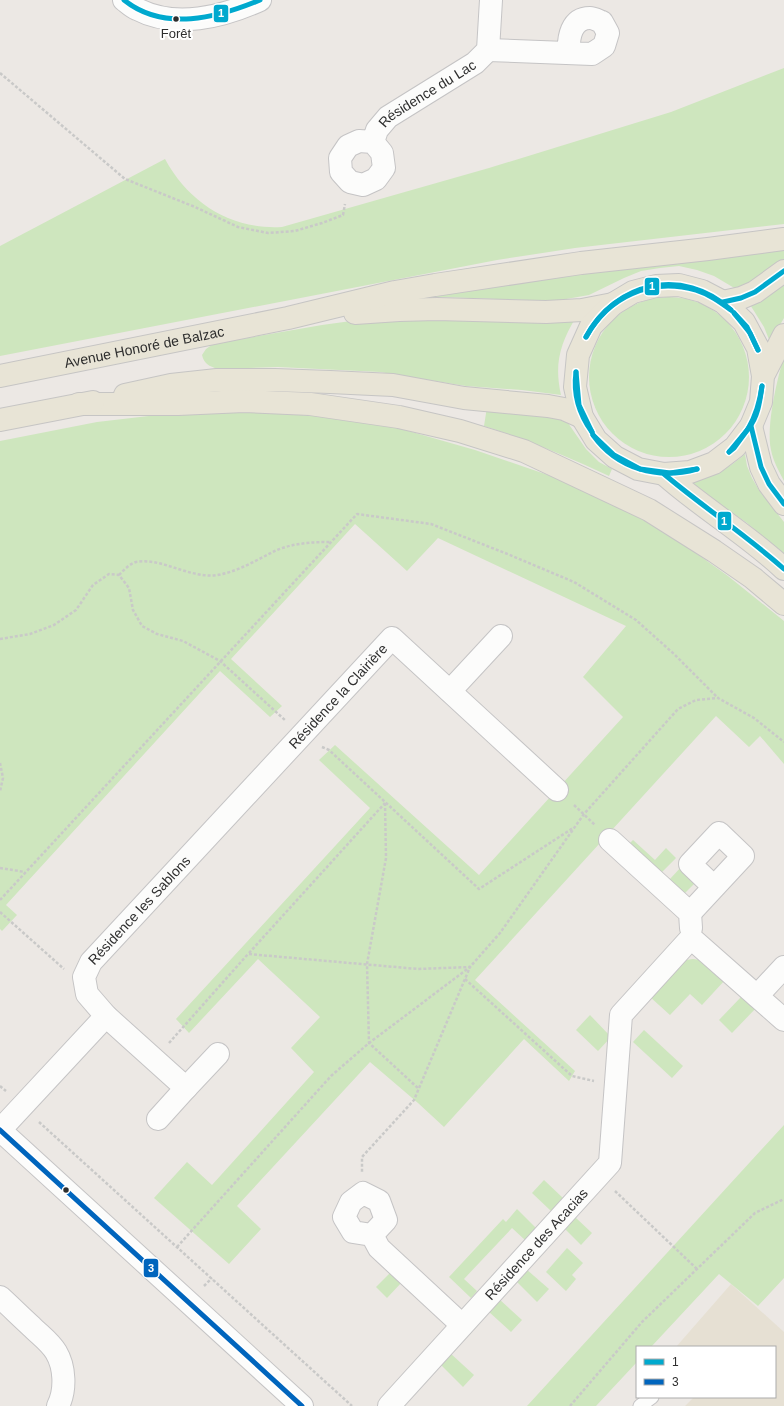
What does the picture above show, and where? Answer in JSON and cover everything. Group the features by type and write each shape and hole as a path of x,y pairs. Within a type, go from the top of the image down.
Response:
{"main road":[{"path":"288,318 395,292 434,285 581,263 784,240"},
{"path":"723,302 741,298 756,292 784,271"},
{"path":"656,286 679,286 702,291 723,302 744,322 758,348 763,376 761,402 751,426 735,447 714,463 690,472 664,474 638,469 615,457 596,440 582,417 575,387 578,355 591,326 613,304 633,292 656,286"},
{"path":"288,318 399,310 437,309 546,312 582,310 613,304"},
{"name":"Avenue Honoré de Balzac","path":"0,376 288,318"},
{"path":"763,376 784,335"},
{"path":"0,420 171,385 217,380 275,380 393,385 464,398 548,406 564,409 582,417"},
{"path":"79,404 178,404 244,401 310,404 399,417 460,431 524,451 649,510 720,555 753,578 784,604"},
{"path":"751,426 761,467 769,484 784,504"},
{"path":"664,474 682,490 748,539 784,569"}],"street":[{"path":"124,0 136,9 162,18 189,19 216,16 242,8 260,0"},
{"name":"Résidence du Lac","path":"373,142 377,130 388,117 475,63 488,50 491,0"},
{"name":"Résidence du Lac","path":"488,50 569,53"},
{"name":"Résidence du Lac","path":"359,141 373,142 382,153 384,168 376,179 363,185 350,182 341,172 340,158 348,146 359,141"},
{"path":"450,691 501,636"},
{"name":"Résidence la Clairière","path":"230,811 392,638 557,790"},
{"name":"Résidence les Sablons","path":"186,1088 106,1016 87,994 84,977 91,962 230,811"},
{"path":"604,1169 616,1086 621,1015 691,938 690,912 610,840"},
{"path":"690,912 714,887"},
{"path":"691,938 784,1020"},
{"path":"757,996 784,967"},
{"path":"106,1016 0,1130 302,1406"},
{"path":"158,1119 218,1054"},
{"name":"Résidence des Acacias","path":"389,1406 604,1169"},
{"path":"363,1193 379,1201 386,1220 372,1235 352,1232 344,1216 351,1202 363,1193"},
{"path":"372,1235 379,1248 462,1325"},
{"path":"0,1297 56,1352 62,1366 64,1384 61,1400 58,1406"}],"lane":[{"path":"640,1406 651,1398"}],"path":[{"path":"0,73 125,179 194,207 238,227 268,233 295,231 343,215 350,182"},
{"path":"0,900 357,514 431,524 574,582 636,620 674,654 718,698 754,718 784,742"},
{"path":"120,575 128,566 136,562 155,562 196,574 217,575 239,568 279,549 309,542 332,542"},
{"path":"178,1247 331,1076 369,1043 470,967 500,933 584,814 678,709 696,700 718,698"},
{"path":"0,763 3,778 0,791"},
{"path":"557,790 610,840"},
{"path":"154,1059 385,802 386,858 367,964 369,1043 419,1089"},
{"path":"0,868 25,872"},
{"path":"0,912 65,970 84,977"},
{"path":"248,954 418,969 470,967"},
{"path":"363,1193 362,1157 414,1100 470,967"},
{"path":"465,979 572,1076 616,1086"},
{"path":"0,1086 352,1406"},
{"path":"604,1169 697,1269"},
{"path":"570,1406 642,1322 755,1213 784,1199"}],"shaded area":[{"path":"731,1284 784,1332 784,1406 685,1406 693,1398 776,1398 776,1346 677,1346"}],"green space":[{"path":"784,68 784,224 575,248 497,260 0,356 0,246 165,159 186,189 213,211 246,224 263,227 282,227 489,168 671,112"},
{"path":"784,247 784,263 753,286 736,289 714,276 679,266 641,271 589,295 555,301 443,297 412,298 531,277"},
{"path":"784,280 784,318 770,342 764,327 749,303"},
{"path":"669,297 700,303 720,315 731,326 743,346 749,377 743,408 731,428 720,439 700,451 669,457 638,451 618,439 607,428 595,408 589,377 595,346 607,326 618,315 638,303"},
{"path":"576,317 562,345 558,364 561,395 522,390 466,386 380,372 278,367 218,369 207,364 202,355 206,349 213,344 322,325 373,318"},
{"path":"784,356 784,481 773,458 770,428 778,377"},
{"path":"487,407 549,413 568,423 586,449 599,462 612,469 609,476 548,449 484,426"},
{"path":"245,412 319,416 398,428 475,450 548,475 614,504 672,536 728,576 784,621 784,764 760,736 749,747 716,716 475,980 575,1071 569,1081 524,1039 444,1127 370,1062 237,1206 261,1229 229,1264 154,1198 187,1162 212,1185 314,1072 291,1048 320,1017 258,959 189,1033 176,1019 370,808 319,760 335,745 479,875 623,717 583,677 626,626 438,538 407,571 355,524 231,659 282,706 270,717 220,671 6,905 17,915 2,931 0,929 0,441 97,422 166,414"},
{"path":"745,454 747,466 752,478 759,490 784,522 784,555 747,523 688,482 719,472"},
{"path":"633,840 655,860 666,848 676,858 661,873 629,844"},
{"path":"683,865 698,880 684,894 669,880"},
{"path":"693,959 700,960 725,980 702,1005 690,994 670,1015 649,996 680,963"},
{"path":"742,996 756,1008 732,1033 719,1020"},
{"path":"590,1015 611,1037 598,1051 576,1030"},
{"path":"644,1030 683,1066 672,1078 633,1042"},
{"path":"784,1125 784,1278 758,1306 719,1274 652,1346 636,1346 636,1363 596,1406 527,1406"},
{"path":"544,1180 563,1198 551,1211 532,1193"},
{"path":"517,1209 536,1228 525,1240 512,1228 464,1279 477,1291 471,1298 449,1277 503,1219 506,1222"},
{"path":"575,1217 592,1233 581,1245 564,1228"},
{"path":"567,1248 583,1263 572,1275 576,1279 566,1291 546,1272"},
{"path":"526,1269 549,1289 537,1302 515,1280"},
{"path":"391,1272 402,1282 387,1298 376,1287"},
{"path":"499,1299 522,1320 511,1332 488,1311"},
{"path":"450,1353 474,1375 463,1387 440,1364"}],"transit line":[{"name":"1","path":"124,0 140,10 156,16 173,19 191,19 209,16 226,12 260,0"},
{"name":"1","path":"723,302 741,298 755,292 784,271"},
{"name":"1","path":"586,337 599,318 614,303 632,293 651,286 672,285 692,288 712,296 731,310"},
{"name":"1","path":"586,337 595,323 618,301 632,294 662,286 696,290 719,301 731,310"},
{"name":"1","path":"734,313 750,333 758,350"},
{"name":"1","path":"734,313 747,327 758,350"},
{"name":"1","path":"576,372 579,405 592,432"},
{"name":"1","path":"576,372 575,388 578,404 580,411 592,432"},
{"name":"1","path":"748,429 757,408 762,386"},
{"name":"1","path":"748,429 756,414 762,386"},
{"name":"1","path":"751,426 761,467 769,484 784,504"},
{"name":"1","path":"729,452 748,429"},
{"name":"1","path":"729,452 734,448 748,429"},
{"name":"1","path":"593,435 614,455 640,469 670,473 697,469"},
{"name":"1","path":"593,435 603,447 614,456 626,464 639,469 668,473 697,469"},
{"name":"1","path":"664,474 755,544 784,569"},
{"name":"3","path":"0,1130 302,1406"}],"place":[{"name":"Forêt","path":"176,19"}]}
